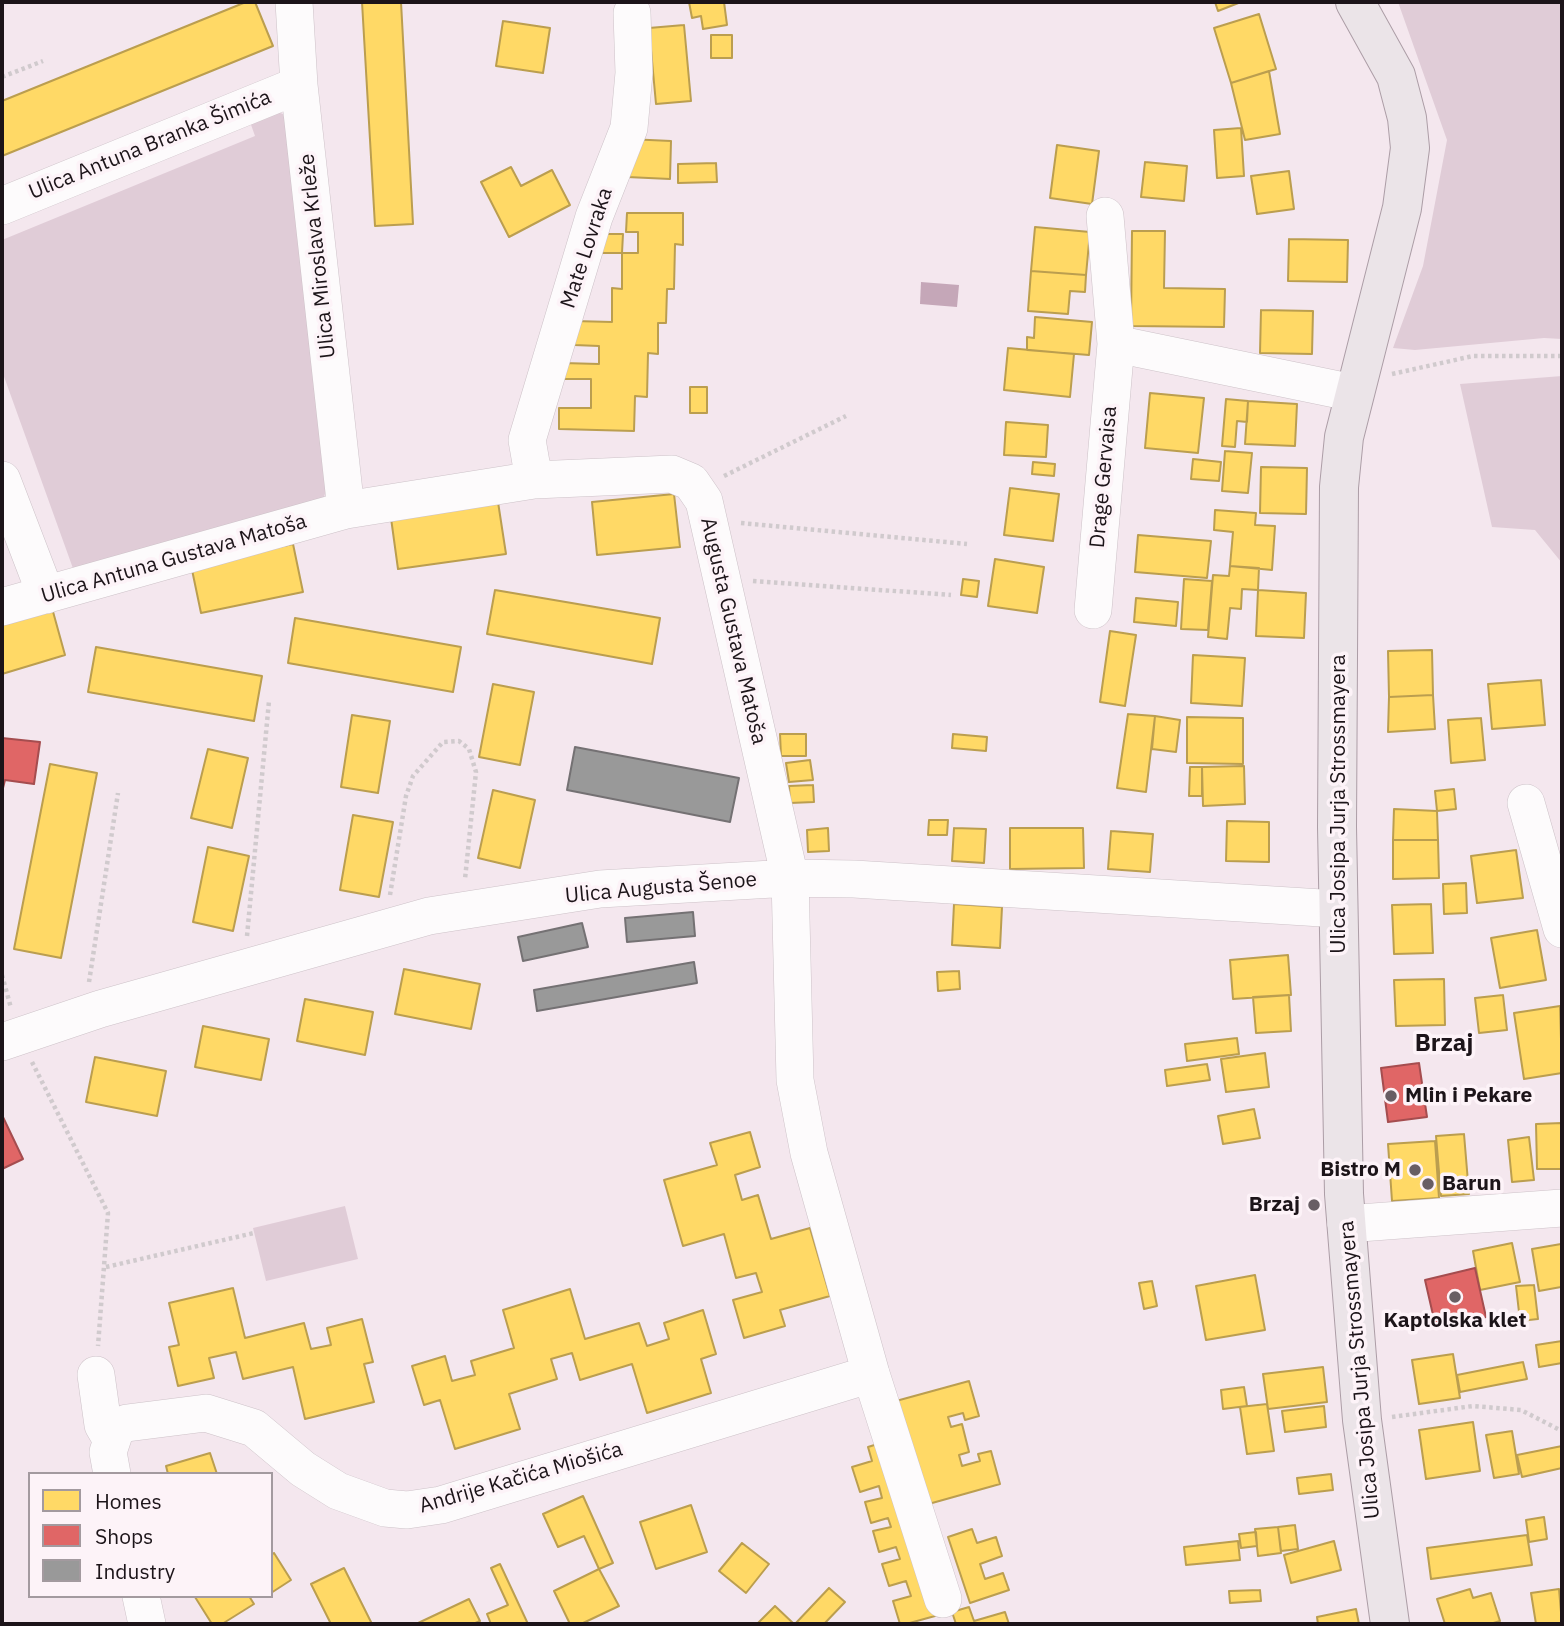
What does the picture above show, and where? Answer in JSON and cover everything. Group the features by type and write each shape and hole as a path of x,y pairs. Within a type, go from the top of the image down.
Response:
{"main road":[{"name":"Ulica Josipa Jurja Strossmayera","path":"1355,2 1396,76 1407,118 1410,148 1402,208 1344,437 1339,487 1338,909 1346,1224 1362,1420 1390,1624"}],"street":[{"name":"Ulica Miroslava Krleže","path":"294,2 299,85 345,510"},
{"name":"Mate Lovraka","path":"534,480 527,440 594,217 629,128 634,73 632,13"},
{"name":"Ulica Antuna Branka Šimića","path":"2,206 299,85"},
{"name":"Drage Gervaisa","path":"1093,610 1116,344 1105,216"},
{"path":"1116,344 1354,393"},
{"name":"Augusta Gustava Matoša","path":"345,510 534,480 672,474 691,482 702,505 722,578 789,878"},
{"path":"2,480 46,595"},
{"name":"Ulica Antuna Gustava Matoša","path":"2,607 345,510"},
{"path":"1526,803 1562,929"},
{"path":"789,878 795,1080 809,1153 872,1374 943,1599"},
{"name":"Ulica Augusta Šenoe","path":"11,1039 85,1014 385,928 461,911 600,889 789,878 934,882 1338,909"},
{"path":"1346,1224 1562,1208"},
{"name":"Andrije Kačića Miošića","path":"110,1437 116,1429 127,1423 206,1413 228,1417 254,1427 303,1469 338,1491 385,1508 407,1510 442,1505 872,1374"},
{"path":"96,1375 103,1425 110,1437 108,1452 112,1472"},
{"path":"141,1598 147,1624"}],"path":[{"path":"2,77 43,61"},
{"path":"1354,393 1398,370 1473,356 1562,356"},
{"path":"702,505 846,416"},
{"path":"702,505 967,544"},
{"path":"722,578 951,595"},
{"path":"243,969 269,701"},
{"path":"385,928 406,796 413,776 443,742 459,741 469,749 476,772 461,911"},
{"path":"85,1014 118,793"},
{"path":"2,975 11,1039 108,1213 96,1375"},
{"path":"106,1267 254,1233"},
{"path":"1362,1420 1473,1406 1521,1410 1560,1430"}],"shaded area":[{"path":"1398,2 1562,2 1562,339 1544,338 1415,350 1393,348 1423,266 1447,140"},
{"path":"270,109 283,114 287,126 327,487 321,507 75,574 2,371 2,240 255,136 249,119"},
{"path":"921,282 959,285 957,307 920,304"},
{"path":"1562,376 1562,563 1535,530 1492,527 1460,384"},
{"path":"345,1206 358,1259 266,1281 253,1228"}],"building: Homes":[{"path":"246,2 255,2 273,46 2,156 2,101"},
{"path":"362,2 401,2 413,224 375,226"},
{"path":"689,2 724,2 727,25 703,29 701,16 692,18"},
{"path":"1215,2 1241,2 1218,11"},
{"path":"1259,14 1276,69 1231,83 1214,28"},
{"path":"503,21 550,28 543,73 496,66"},
{"path":"684,25 691,101 656,104 649,28"},
{"path":"711,35 732,35 732,58 711,58"},
{"path":"1269,71 1280,134 1245,140 1231,83"},
{"path":"1241,128 1244,176 1217,178 1214,130"},
{"path":"628,139 671,141 670,179 627,177"},
{"path":"1057,145 1099,151 1092,204 1050,198"},
{"path":"1145,162 1187,166 1184,201 1141,197"},
{"path":"716,163 717,182 678,183 678,164"},
{"path":"511,167 521,186 552,170 570,205 509,237 481,182"},
{"path":"1289,171 1294,209 1257,214 1251,176"},
{"path":"627,213 683,213 683,245 675,244 674,289 667,289 666,323 658,323 658,354 648,353 647,397 635,396 634,431 559,429 559,408 591,408 591,379 562,379 563,363 599,364 599,346 574,345 574,321 612,322 612,288 622,289 622,253 638,253 638,232 626,232"},
{"path":"1035,227 1090,232 1086,275 1031,271"},
{"path":"1132,231 1165,231 1164,288 1225,289 1224,327 1131,326"},
{"path":"600,234 623,234 622,253 600,253"},
{"path":"1289,239 1348,240 1347,282 1288,281"},
{"path":"1031,271 1086,275 1085,292 1070,291 1068,314 1028,311"},
{"path":"1261,310 1313,311 1312,354 1260,353"},
{"path":"1035,317 1092,322 1089,355 1027,350 1027,337 1034,338"},
{"path":"1008,348 1074,354 1070,397 1004,390"},
{"path":"690,387 707,387 707,413 690,413"},
{"path":"1150,393 1204,398 1198,453 1145,448"},
{"path":"1226,399 1248,401 1247,422 1237,421 1235,447 1222,446"},
{"path":"1248,401 1297,404 1295,446 1245,444"},
{"path":"1006,422 1048,425 1046,457 1004,455"},
{"path":"1225,451 1252,453 1248,493 1222,491"},
{"path":"1193,459 1221,462 1219,481 1191,479"},
{"path":"1033,462 1055,464 1054,476 1032,474"},
{"path":"1261,467 1307,468 1306,514 1260,513"},
{"path":"1010,488 1059,494 1053,541 1004,535"},
{"path":"674,494 680,547 597,555 592,502"},
{"path":"498,502 506,554 398,569 391,518"},
{"path":"1215,510 1256,513 1255,525 1275,526 1272,570 1230,566 1233,532 1214,530"},
{"path":"1138,535 1211,541 1207,578 1135,572"},
{"path":"293,544 303,592 201,613 191,565"},
{"path":"995,559 1044,567 1037,613 988,606"},
{"path":"1230,566 1259,568 1258,590 1242,589 1241,609 1230,608 1227,639 1208,637 1213,575 1229,576"},
{"path":"963,579 979,581 977,597 961,595"},
{"path":"1184,579 1212,581 1208,630 1181,629"},
{"path":"495,590 660,618 652,664 487,634"},
{"path":"1258,590 1306,593 1304,638 1256,636"},
{"path":"1136,598 1178,602 1176,626 1134,622"},
{"path":"52,608 65,655 2,674 2,623"},
{"path":"295,618 461,647 453,692 288,663"},
{"path":"1110,631 1136,635 1125,706 1100,702"},
{"path":"96,647 262,676 254,721 88,692"},
{"path":"1432,650 1433,695 1389,697 1388,651"},
{"path":"1193,655 1245,658 1242,706 1191,703"},
{"path":"1541,680 1545,725 1492,729 1488,684"},
{"path":"493,684 534,692 520,765 479,757"},
{"path":"1433,695 1435,729 1388,732 1389,697"},
{"path":"1128,714 1155,716 1146,792 1117,788"},
{"path":"352,715 390,721 378,793 341,787"},
{"path":"1155,716 1180,720 1176,752 1152,749"},
{"path":"1187,717 1243,718 1243,764 1187,763"},
{"path":"1481,718 1485,760 1451,763 1448,720"},
{"path":"780,734 806,734 806,756 781,756"},
{"path":"953,734 987,737 986,751 952,748"},
{"path":"208,749 248,758 232,828 191,818"},
{"path":"810,760 813,780 789,782 786,763"},
{"path":"50,764 97,773 61,958 14,949"},
{"path":"1244,766 1245,804 1203,806 1202,767"},
{"path":"1190,767 1202,767 1202,796 1189,796"},
{"path":"813,785 814,802 790,803 789,786"},
{"path":"1454,789 1456,809 1437,811 1435,791"},
{"path":"493,790 535,800 520,868 478,858"},
{"path":"1394,809 1437,811 1438,840 1393,840"},
{"path":"353,815 393,822 379,897 340,890"},
{"path":"929,820 948,820 947,835 928,835"},
{"path":"1227,821 1269,822 1269,862 1226,861"},
{"path":"828,828 829,851 808,852 807,830"},
{"path":"954,828 986,829 984,863 952,861"},
{"path":"1010,828 1083,828 1084,868 1010,869"},
{"path":"1111,831 1153,834 1150,872 1108,869"},
{"path":"1393,840 1438,840 1439,878 1393,879"},
{"path":"208,847 249,856 233,931 193,922"},
{"path":"1516,850 1523,898 1477,903 1471,856"},
{"path":"1466,883 1467,913 1444,914 1443,884"},
{"path":"954,904 1002,907 1000,948 952,945"},
{"path":"1431,904 1433,953 1394,954 1392,905"},
{"path":"1537,930 1546,980 1500,988 1491,938"},
{"path":"1288,955 1291,995 1233,999 1230,960"},
{"path":"404,969 480,984 471,1029 395,1014"},
{"path":"959,971 960,989 938,991 937,972"},
{"path":"1444,979 1445,1025 1396,1026 1394,980"},
{"path":"1289,995 1291,1031 1256,1033 1253,997"},
{"path":"1503,995 1507,1030 1479,1033 1475,998"},
{"path":"305,999 373,1012 365,1055 297,1041"},
{"path":"1560,1006 1562,1073 1524,1079 1514,1013"},
{"path":"203,1026 269,1039 261,1080 195,1067"},
{"path":"1237,1038 1239,1054 1187,1061 1185,1044"},
{"path":"1265,1053 1269,1087 1226,1092 1221,1059"},
{"path":"95,1057 166,1071 157,1116 86,1102"},
{"path":"1207,1064 1210,1080 1167,1086 1165,1070"},
{"path":"1254,1109 1260,1138 1223,1144 1218,1116"},
{"path":"1562,1123 1562,1169 1537,1169 1536,1124"},
{"path":"750,1132 760,1167 735,1175 742,1200 758,1195 771,1239 810,1228 830,1296 780,1310 785,1326 744,1338 733,1300 762,1292 756,1273 736,1278 724,1234 683,1246 664,1180 717,1165 710,1143"},
{"path":"1464,1134 1469,1194 1441,1196 1436,1136"},
{"path":"1529,1137 1534,1180 1512,1182 1508,1140"},
{"path":"1435,1141 1439,1198 1392,1201 1388,1144"},
{"path":"1512,1243 1520,1282 1480,1290 1473,1251"},
{"path":"1561,1244 1561,1287 1539,1291 1532,1249"},
{"path":"1255,1275 1265,1330 1206,1340 1196,1286"},
{"path":"1152,1281 1157,1306 1144,1309 1139,1283"},
{"path":"1534,1285 1538,1319 1520,1321 1516,1286"},
{"path":"233,1288 245,1338 304,1323 311,1349 331,1345 327,1328 362,1319 373,1362 364,1364 374,1402 305,1419 293,1367 243,1379 236,1352 209,1358 214,1378 178,1386 169,1347 179,1345 169,1303"},
{"path":"570,1289 585,1339 639,1323 647,1346 669,1339 664,1323 703,1310 716,1354 701,1359 711,1393 647,1413 632,1364 580,1380 572,1353 551,1359 557,1379 509,1394 520,1429 455,1449 440,1400 424,1405 412,1366 445,1356 452,1381 475,1375 471,1361 514,1348 503,1310"},
{"path":"1562,1341 1562,1363 1539,1367 1536,1345"},
{"path":"1453,1354 1460,1398 1419,1404 1412,1360"},
{"path":"1523,1362 1527,1379 1460,1392 1457,1375"},
{"path":"1323,1367 1327,1402 1268,1409 1263,1374"},
{"path":"969,1381 979,1416 965,1420 963,1413 948,1417 951,1427 962,1424 969,1452 959,1455 962,1466 980,1461 978,1454 991,1451 1000,1484 925,1505 896,1401"},
{"path":"1244,1387 1247,1406 1223,1409 1221,1390"},
{"path":"1267,1404 1274,1451 1247,1454 1240,1407"},
{"path":"1324,1406 1326,1427 1285,1432 1282,1411"},
{"path":"1473,1422 1480,1471 1426,1479 1419,1430"},
{"path":"1512,1431 1519,1474 1494,1478 1486,1435"},
{"path":"884,1442 935,1616 906,1624 900,1624 893,1601 911,1596 906,1581 889,1586 882,1564 900,1559 896,1547 879,1552 873,1531 891,1527 888,1518 871,1523 865,1502 882,1498 879,1486 860,1492 852,1467 872,1461 868,1447"},
{"path":"1562,1446 1562,1468 1522,1477 1517,1455"},
{"path":"210,1453 216,1472 168,1472 166,1466"},
{"path":"1331,1474 1333,1490 1299,1494 1297,1478"},
{"path":"583,1496 613,1563 599,1569 584,1536 558,1547 543,1514"},
{"path":"691,1505 707,1552 656,1569 640,1522"},
{"path":"1544,1517 1547,1539 1529,1542 1526,1520"},
{"path":"1295,1525 1298,1549 1281,1551 1278,1527"},
{"path":"1278,1527 1281,1553 1258,1556 1255,1529"},
{"path":"972,1529 977,1543 996,1537 1002,1556 980,1564 985,1579 1003,1573 1009,1590 970,1603 948,1537"},
{"path":"1256,1532 1257,1546 1241,1548 1239,1534"},
{"path":"1527,1535 1532,1565 1431,1579 1427,1548"},
{"path":"1238,1541 1240,1560 1186,1565 1184,1547"},
{"path":"1334,1541 1341,1570 1291,1583 1284,1555"},
{"path":"742,1543 769,1564 746,1593 719,1571"},
{"path":"273,1554 291,1580 273,1592"},
{"path":"500,1564 528,1624 491,1624 487,1614 508,1605 491,1568"},
{"path":"344,1568 372,1624 331,1624 311,1584"},
{"path":"599,1569 619,1606 581,1624 570,1624 554,1591"},
{"path":"829,1588 845,1602 824,1624 795,1624"},
{"path":"1470,1589 1473,1598 1491,1593 1500,1621 1490,1624 1445,1624 1437,1599"},
{"path":"1559,1589 1562,1624 1536,1624 1531,1593"},
{"path":"1260,1590 1261,1601 1230,1603 1229,1591"},
{"path":"196,1598 250,1598 254,1604 222,1624 212,1624"},
{"path":"469,1599 480,1621 473,1624 416,1624"},
{"path":"775,1606 794,1624 757,1624"},
{"path":"969,1607 974,1621 1005,1612 1009,1624 956,1624 952,1612"},
{"path":"1356,1609 1359,1624 1318,1624 1317,1617"}],"building: Shops":[{"path":"2,738 40,742 34,784 5,780 2,792"},
{"path":"1419,1063 1427,1117 1388,1122 1381,1068"},
{"path":"2,1115 23,1159 2,1169"},
{"path":"1475,1268 1486,1317 1436,1328 1425,1280"}],"building: Industry":[{"path":"575,747 739,778 730,822 567,790"},
{"path":"693,912 695,936 627,942 625,918"},
{"path":"582,923 588,947 523,961 518,937"},
{"path":"694,962 697,983 537,1011 534,990"}],"place":[{"name":"Mlin i Pekare","path":"1391,1096"},
{"name":"Bistro M","path":"1415,1170"},
{"name":"Barun","path":"1428,1184"},
{"name":"Brzaj","path":"1314,1205"},
{"name":"Kaptolska klet","path":"1455,1297"}],"district":[{"name":"Brzaj","path":"1444,1044"}]}
